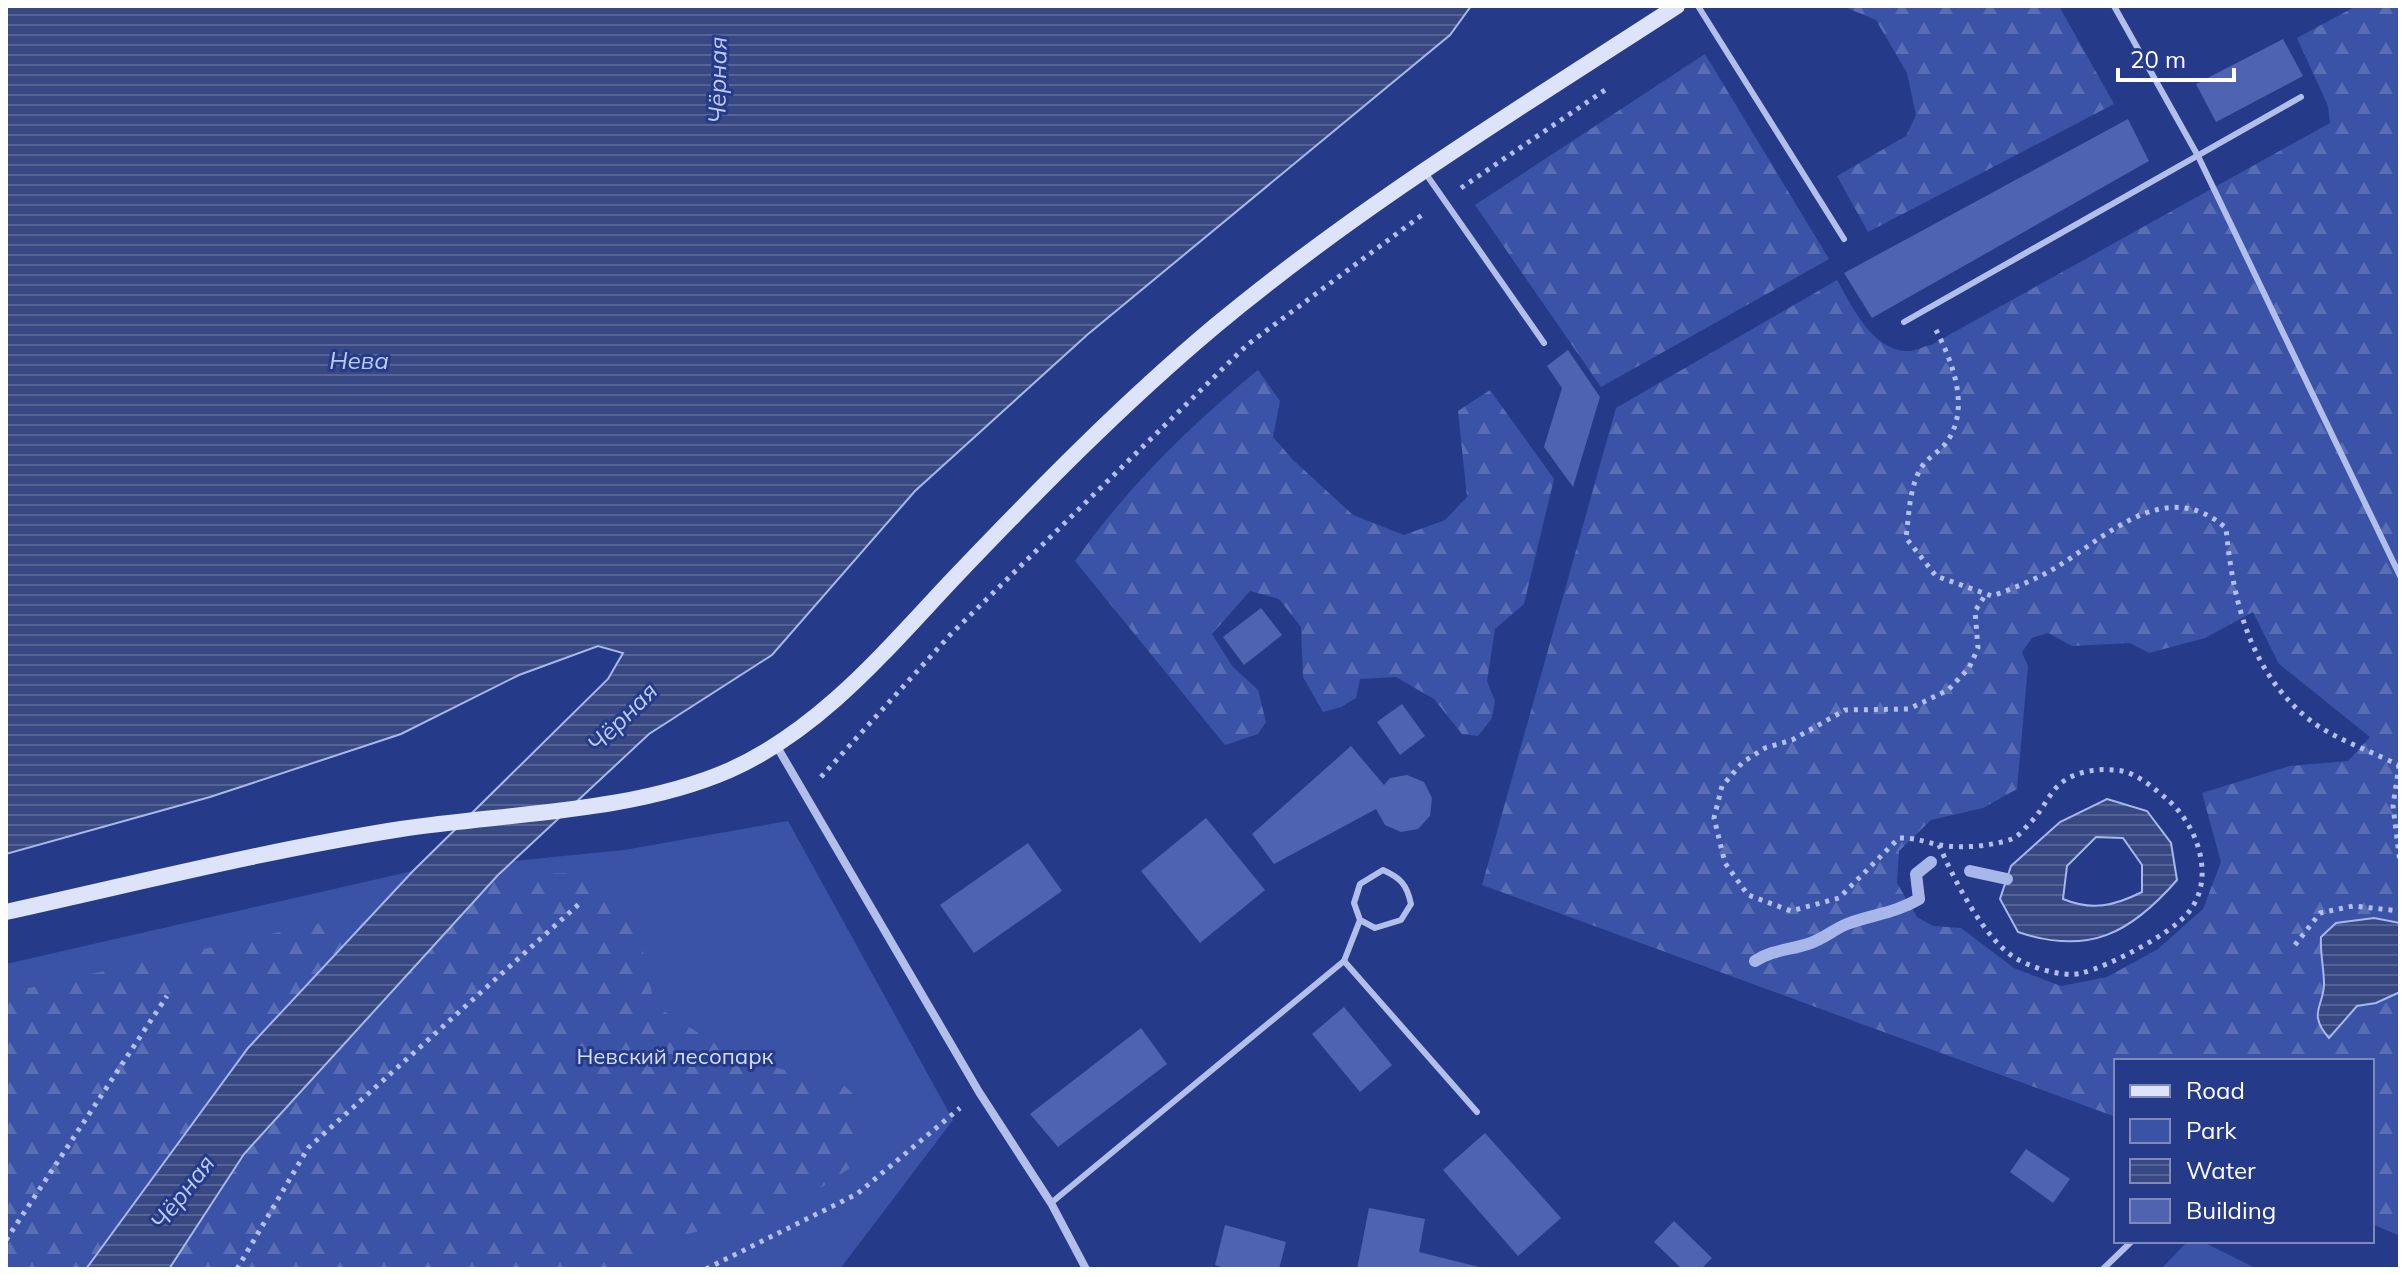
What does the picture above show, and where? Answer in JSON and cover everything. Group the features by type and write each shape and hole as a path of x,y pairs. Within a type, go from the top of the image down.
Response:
{"main road":[{"path":"6,912 247,858 400,829 596,803 690,786 776,745 868,670 1082,447 1216,326 1424,171 1677,6"}],"street":[{"path":"776,745 979,1092 1051,1203 1086,1269"}],"lane":[{"path":"1698,6 1844,239"},
{"path":"2114,6 2198,156 2400,576"},
{"path":"1904,322 2301,97"},
{"path":"1424,171 1544,343"},
{"path":"1051,1203 1344,961 1360,920 1354,903 1360,884 1383,870 1399,877 1407,887 1411,904 1401,920 1375,928 1360,920"},
{"path":"1344,961 1477,1112"},
{"path":"2103,1269 2130,1243"}],"path":[{"path":"805,794 951,634 1247,345 1443,200 1615,83"},
{"path":"1926,310 1953,362 1959,409 1947,442 1922,466 1912,493 1906,538 1936,576 1992,596 2023,585 2143,512 2171,507 2211,515 2226,528 2237,604 2253,650 2273,684 2313,722 2400,766 2393,806 2400,863"},
{"path":"1939,845 1956,886 1990,932 2015,958 2045,970 2079,974 2163,934 2188,913 2198,889 2202,852 2186,816 2156,790 2125,771 2089,769 2056,787 2041,812 2015,838 1979,846 1939,845 1923,838 1899,838 1839,898 1791,911 1748,895 1725,863 1714,818 1722,786 1743,762 1765,748 1792,740 1845,710 1909,709 1948,690 1969,668 1978,648 1975,611 1986,594"},
{"path":"237,1269 308,1148 579,904"},
{"path":"2295,945 2320,913 2353,906 2400,911"},
{"path":"6,1240 167,996"},
{"path":"706,1269 857,1194 979,1092"}],"green space":[{"path":"1842,6 2059,6 2114,104 1868,232 1837,176 1906,136 1916,115 1907,73 1876,20"},
{"path":"2356,6 2400,6 2400,1236 2374,1225 2374,1059 2114,1059 2114,1116 1482,885 1616,408 1837,280 1864,324 1883,343 1906,351 1931,345 2330,123 2328,106 2297,38","holes":["2253,612 2279,664 2370,737 2348,761 2290,766 2202,793 2221,862 2203,909 2158,949 2107,977 2061,986 2014,968 1961,928 1933,926 1917,917 1897,883 1899,851 1931,820 1983,808 2017,789 2028,666 2022,652 2032,638 2048,633 2072,646 2130,643 2149,653 2205,638"]},
{"path":"1705,54 1829,259 1601,387 1475,205"},
{"path":"1258,370 1280,401 1273,437 1292,459 1353,515 1404,535 1445,520 1467,497 1458,411 1490,390 1554,479 1524,604 1495,629 1487,681 1495,701 1492,718 1478,736 1462,734 1434,699 1396,677 1360,679 1356,698 1341,707 1323,712 1303,677 1301,627 1279,599 1250,591 1212,634 1232,666 1258,690 1266,722 1258,734 1225,745 1075,561 1116,508 1160,460"},
{"name":"Невский лесопарк","path":"788,821 953,1120 840,1269 6,1269 6,964 413,871 624,850"},
{"path":"573,873 611,902 633,927 645,958 654,1005 743,1061 840,1082 862,1102 857,1163 787,1211 670,1238 610,1265 609,1269 169,1269 244,1154 498,875"},
{"path":"374,911 247,1048 86,1269 6,1269 6,993"},
{"path":"2186,1243 2205,1243 2257,1269 2161,1269"}],"water":[{"name":"Нева","path":"6,6 1471,6 1450,35 1087,335 915,491 772,655 649,734 498,875 244,1154 169,1269 86,1269 248,1048 413,871 608,679 623,653 598,646 519,675 401,734 210,797 6,854"},
{"path":"2107,799 2147,811 2171,843 2177,880 2143,914 2107,935 2066,941 2018,932 2000,899 2011,866 2060,822","holes":["2096,837 2123,838 2142,865 2142,892 2122,901 2093,906 2063,899 2067,866"]},
{"path":"2374,918 2400,923 2400,992 2376,1003 2357,1006 2329,1038 2318,1016 2324,984 2321,937 2336,923"}],"building":[{"path":"2283,39 2303,76 2216,122 2196,84"},
{"path":"2128,119 2149,161 1872,318 1844,273"},
{"path":"1568,350 1600,397 1573,487 1544,447 1562,388 1547,366"},
{"path":"1261,608 1282,635 1244,665 1223,637"},
{"path":"1402,704 1425,736 1400,755 1377,722"},
{"path":"1351,746 1384,785 1390,778 1407,775 1424,782 1432,798 1430,816 1418,829 1401,832 1385,825 1376,809 1274,864 1252,834"},
{"path":"1206,818 1265,890 1200,943 1141,871"},
{"path":"1028,843 1062,891 974,953 940,905"},
{"path":"1344,1007 1392,1065 1360,1092 1312,1034"},
{"path":"1141,1028 1167,1064 1058,1147 1030,1114"},
{"path":"1485,1133 1561,1218 1518,1256 1443,1170"},
{"path":"2026,1149 2070,1179 2053,1203 2010,1172"},
{"path":"1369,1208 1425,1219 1419,1252 1487,1269 1357,1269"},
{"path":"1674,1221 1712,1258 1701,1269 1682,1269 1654,1242"},
{"path":"1225,1225 1286,1242 1279,1269 1228,1269 1215,1265"}],"waterway":[{"path":"1755,961 1774,952 1814,942 1847,924 1892,911 1919,899 1916,874 1931,862"},
{"path":"1970,871 2007,879"}],"water label":[{"name":"Чёрная","path":"717,80"},
{"name":"Чёрная","path":"622,717"},
{"name":"Чёрная","path":"182,1192"}]}
